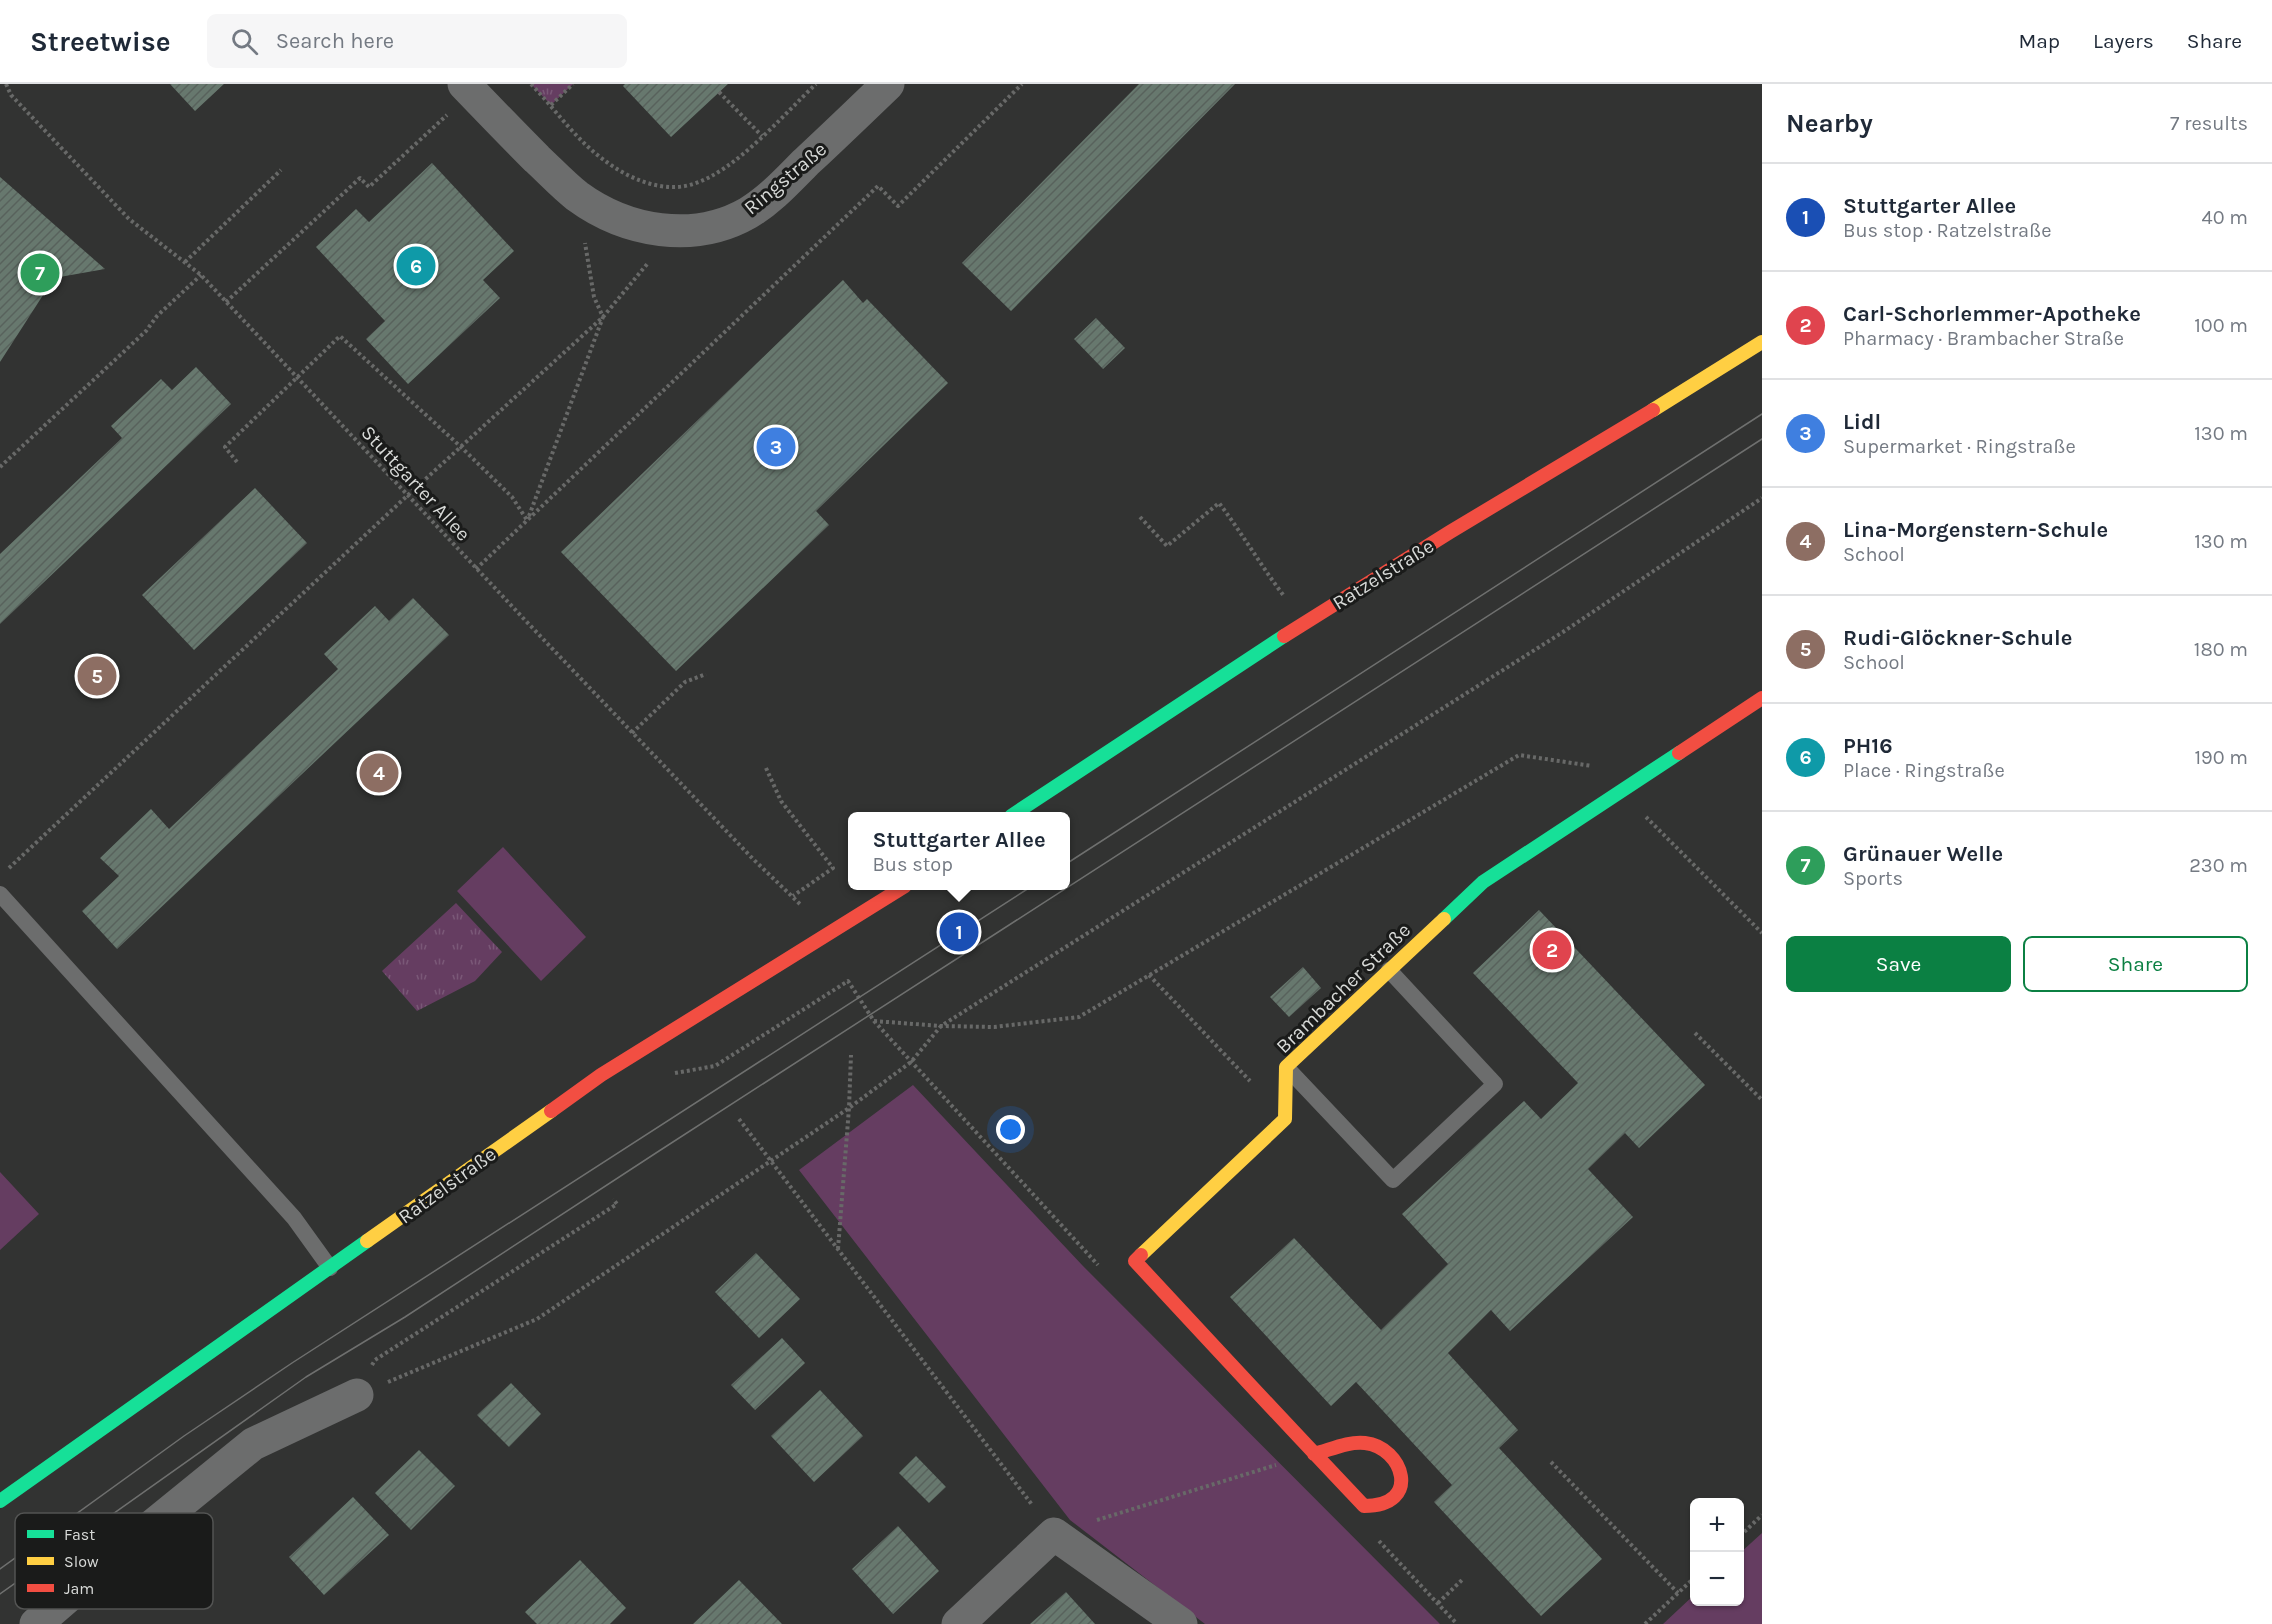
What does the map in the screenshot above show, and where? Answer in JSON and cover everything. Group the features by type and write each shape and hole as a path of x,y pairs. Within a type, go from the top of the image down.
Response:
{"main road":[{"name":"Ratzelstraße","path":"1017,812 1172,708 1407,558 1762,342"},
{"name":"Brambacher Straße","path":"1285,1119 1286,1067 1483,882 1762,698"},
{"name":"Ratzelstraße","path":"0,1501 601,1075 897,890"},
{"path":"1285,1119 1135,1261 1314,1454 1364,1506 1388,1502 1398,1495 1402,1485 1397,1464 1377,1445 1364,1443 1314,1454"}],"street":[{"name":"Ringstraße","path":"468,88 562,183 595,207 644,226 679,232 726,224 749,212 771,196 888,84"},
{"path":"168,1513 253,1444 357,1395"},
{"path":"958,1624 1054,1534 1181,1624"},
{"path":"36,1624 53,1609"}],"lane":[{"path":"0,894 294,1218 330,1269"},
{"path":"1286,1067 1393,1180 1496,1084 1389,970"}],"path":[{"name":"Stuttgarter Allee","path":"6,84 11,95 129,219 201,275 632,733 753,860 802,906"},
{"path":"531,84 602,159 624,174 665,186 691,185 712,176 762,136 816,84"},
{"path":"551,105 573,84"},
{"path":"476,569 878,186 898,206 1022,84"},
{"path":"226,302 360,178 369,187 468,88"},
{"path":"719,92 762,136"},
{"path":"185,262 280,170"},
{"path":"527,520 603,317 594,297 584,240 595,207"},
{"path":"9,869 408,495 603,317 648,263"},
{"path":"0,467 146,331 157,316 201,275"},
{"path":"237,462 225,447 340,336 462,447 512,497 527,520"},
{"path":"357,1395 537,1319 849,1108 911,1062 940,1026 1563,632 1762,498"},
{"path":"1140,517 1167,546 1218,503 1243,535 1262,567 1305,623"},
{"path":"632,733 685,682 706,674"},
{"path":"874,1021 994,1027 1079,1017 1519,755 1592,766 1762,933"},
{"path":"766,768 781,801 833,868 793,896"},
{"path":"1149,975 1285,1119"},
{"path":"670,1074 716,1066 848,981 874,1021 911,1062"},
{"path":"1695,1032 1762,1100"},
{"path":"838,1250 851,1055"},
{"path":"740,1119 1054,1534 1314,1454"},
{"path":"357,1395 375,1360 617,1204 614,1199"},
{"path":"1551,1462 1678,1593"},
{"path":"1744,1532 1762,1515"},
{"path":"1437,1603 1462,1580"},
{"path":"1645,1624 1690,1582"}],"green space":[{"path":"531,84 573,84 551,105"},
{"path":"503,847 586,937 541,981 457,891"},
{"path":"456,903 502,952 475,981 417,1011 382,971"},
{"path":"913,1085 1083,1266 1440,1624 1205,1624 1070,1520 799,1170"},
{"path":"0,1172 39,1214 0,1250"},
{"path":"1762,1533 1762,1624 1663,1624 1690,1599 1690,1606 1744,1606 1744,1549"}],"building":[{"path":"170,84 224,84 195,111"},
{"path":"625,84 728,84 671,137 623,86"},
{"path":"1139,84 1235,84 1011,311 962,263"},
{"path":"432,163 514,251 483,280 500,298 408,384 366,339 385,321 316,247 356,209 369,222"},
{"path":"0,177 105,269 54,278 0,362"},
{"path":"843,280 863,303 867,299 948,383 816,511 829,525 676,671 561,552"},
{"path":"1096,318 1125,348 1103,369 1074,339"},
{"path":"196,367 231,404 0,624 0,554 122,438 111,426 161,379 172,390"},
{"path":"255,488 307,543 194,650 142,595"},
{"path":"413,598 449,635 117,949 82,911 119,876 100,858 151,809 169,829 338,669 324,654 375,606 389,621"},
{"path":"1539,910 1705,1085 1639,1148 1625,1133 1588,1169 1633,1217 1510,1331 1491,1310 1448,1353 1518,1430 1499,1448 1602,1559 1541,1616 1434,1502 1452,1485 1356,1382 1331,1406 1230,1297 1294,1238 1381,1330 1448,1264 1402,1214 1524,1101 1541,1119 1578,1083 1473,973"},
{"path":"1303,967 1321,988 1289,1017 1270,997"},
{"path":"756,1253 800,1299 759,1338 715,1292"},
{"path":"782,1338 805,1363 755,1410 731,1385"},
{"path":"511,1383 541,1414 509,1447 477,1415"},
{"path":"820,1390 863,1436 814,1482 771,1436"},
{"path":"419,1450 455,1486 411,1530 375,1493"},
{"path":"916,1456 946,1487 929,1503 899,1473"},
{"path":"353,1497 389,1535 324,1595 289,1557"},
{"path":"898,1526 939,1571 893,1614 852,1569"},
{"path":"580,1560 626,1608 610,1624 537,1624 525,1612"},
{"path":"739,1580 782,1624 693,1624"},
{"path":"1066,1592 1095,1624 1030,1624"}],"tram line":[{"path":"1070,861 1762,414"},
{"path":"1070,886 1762,439"},
{"path":"77,1513 184,1436 292,1363 1026,890"},
{"path":"114,1513 306,1377 405,1317 1063,890"},
{"path":"0,1569 15,1558"},
{"path":"0,1594 15,1583"}],"traffic: fast":[{"path":"1017,812 1284,636"},
{"path":"1444,919 1483,882 1679,753"},
{"path":"0,1501 367,1241"}],"traffic: slow":[{"path":"1653,410 1762,342"},
{"path":"1141,1255 1285,1119 1286,1067 1444,919"},
{"path":"367,1241 551,1111"}],"traffic: jam":[{"path":"1284,636 1450,532 1653,410"},
{"path":"1679,753 1762,698"},
{"path":"551,1111 601,1075 899,890"},
{"path":"1141,1255 1135,1261 1306,1445 1335,1476 1364,1506 1383,1503 1394,1497 1400,1487 1401,1476 1397,1465 1378,1447 1365,1443 1352,1443 1339,1446 1320,1452 1314,1454"}],"place":[{"name":"PH16","path":"416,266"},
{"name":"Grünauer Welle","path":"40,273"},
{"name":"Lidl","path":"776,447"},
{"name":"Rudi-Glöckner-Schule","path":"97,676"},
{"name":"Lina-Morgenstern-Schule","path":"379,773"},
{"name":"Stuttgarter Allee","path":"959,932"},
{"name":"Carl-Schorlemmer-Apotheke","path":"1552,950"}]}
